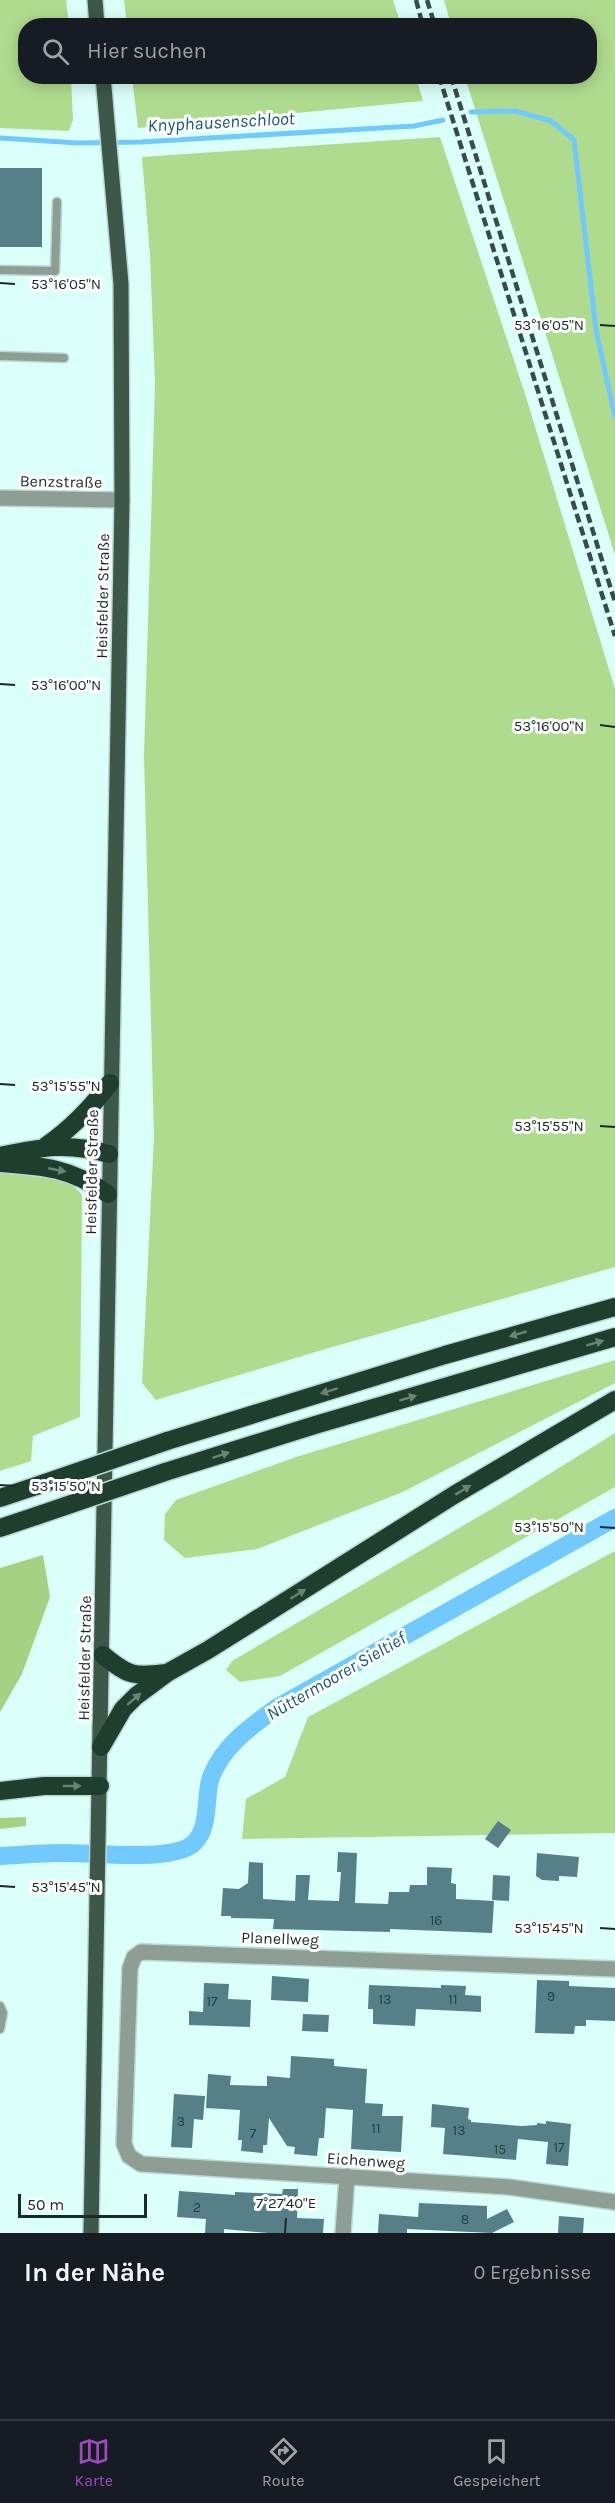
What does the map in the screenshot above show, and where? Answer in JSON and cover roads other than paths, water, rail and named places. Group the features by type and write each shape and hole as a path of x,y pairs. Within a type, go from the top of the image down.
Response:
{"highway":[{"path":"46,1146 88,1112 110,1083"},
{"path":"0,1156 46,1146 88,1148 109,1154"},
{"path":"0,1163 66,1172 86,1179 108,1194"},
{"path":"0,1498 167,1441 445,1355 615,1307"},
{"path":"0,1528 165,1472 315,1425 615,1337"},
{"path":"101,1747 123,1708 167,1673 208,1650 454,1496 615,1400"},
{"path":"103,1655 123,1672 144,1676 167,1673"},
{"path":"0,1791 44,1786 100,1786"}],"main road":[{"path":"95,0 97,18"},
{"name":"Heisfelder Straße","path":"91,2233 122,500 121,284 113,168 104,84"}],"street":[{"name":"Benzstraße","path":"0,498 122,500"},
{"name":"Planellweg","path":"124,2144 130,1968 134,1957 141,1952 615,1970"},
{"name":"Eichenweg","path":"124,2144 129,2156 141,2164 509,2187 615,2202"},
{"path":"343,2233 347,2176"}],"lane":[{"path":"0,270 55,272 57,201"},
{"path":"0,356 64,358"},
{"path":"0,2006 3,2013 0,2029"}],"waterway":[{"name":"Knyphausenschloot","path":"471,112 515,111 551,121 574,140 596,330 615,417"},
{"name":"Knyphausenschloot","path":"0,138 78,143 141,142 414,126 443,120"},
{"name":"Nüttermoorer Sieltief","path":"0,1856 59,1853 150,1855 184,1849 194,1843 203,1828 209,1785 216,1766 238,1738 257,1722 276,1708 615,1518"}],"railway":[{"path":"416,0 421,18"},
{"path":"427,0 433,18"},
{"path":"442,84 615,636"},
{"path":"453,84 615,602"}]}
